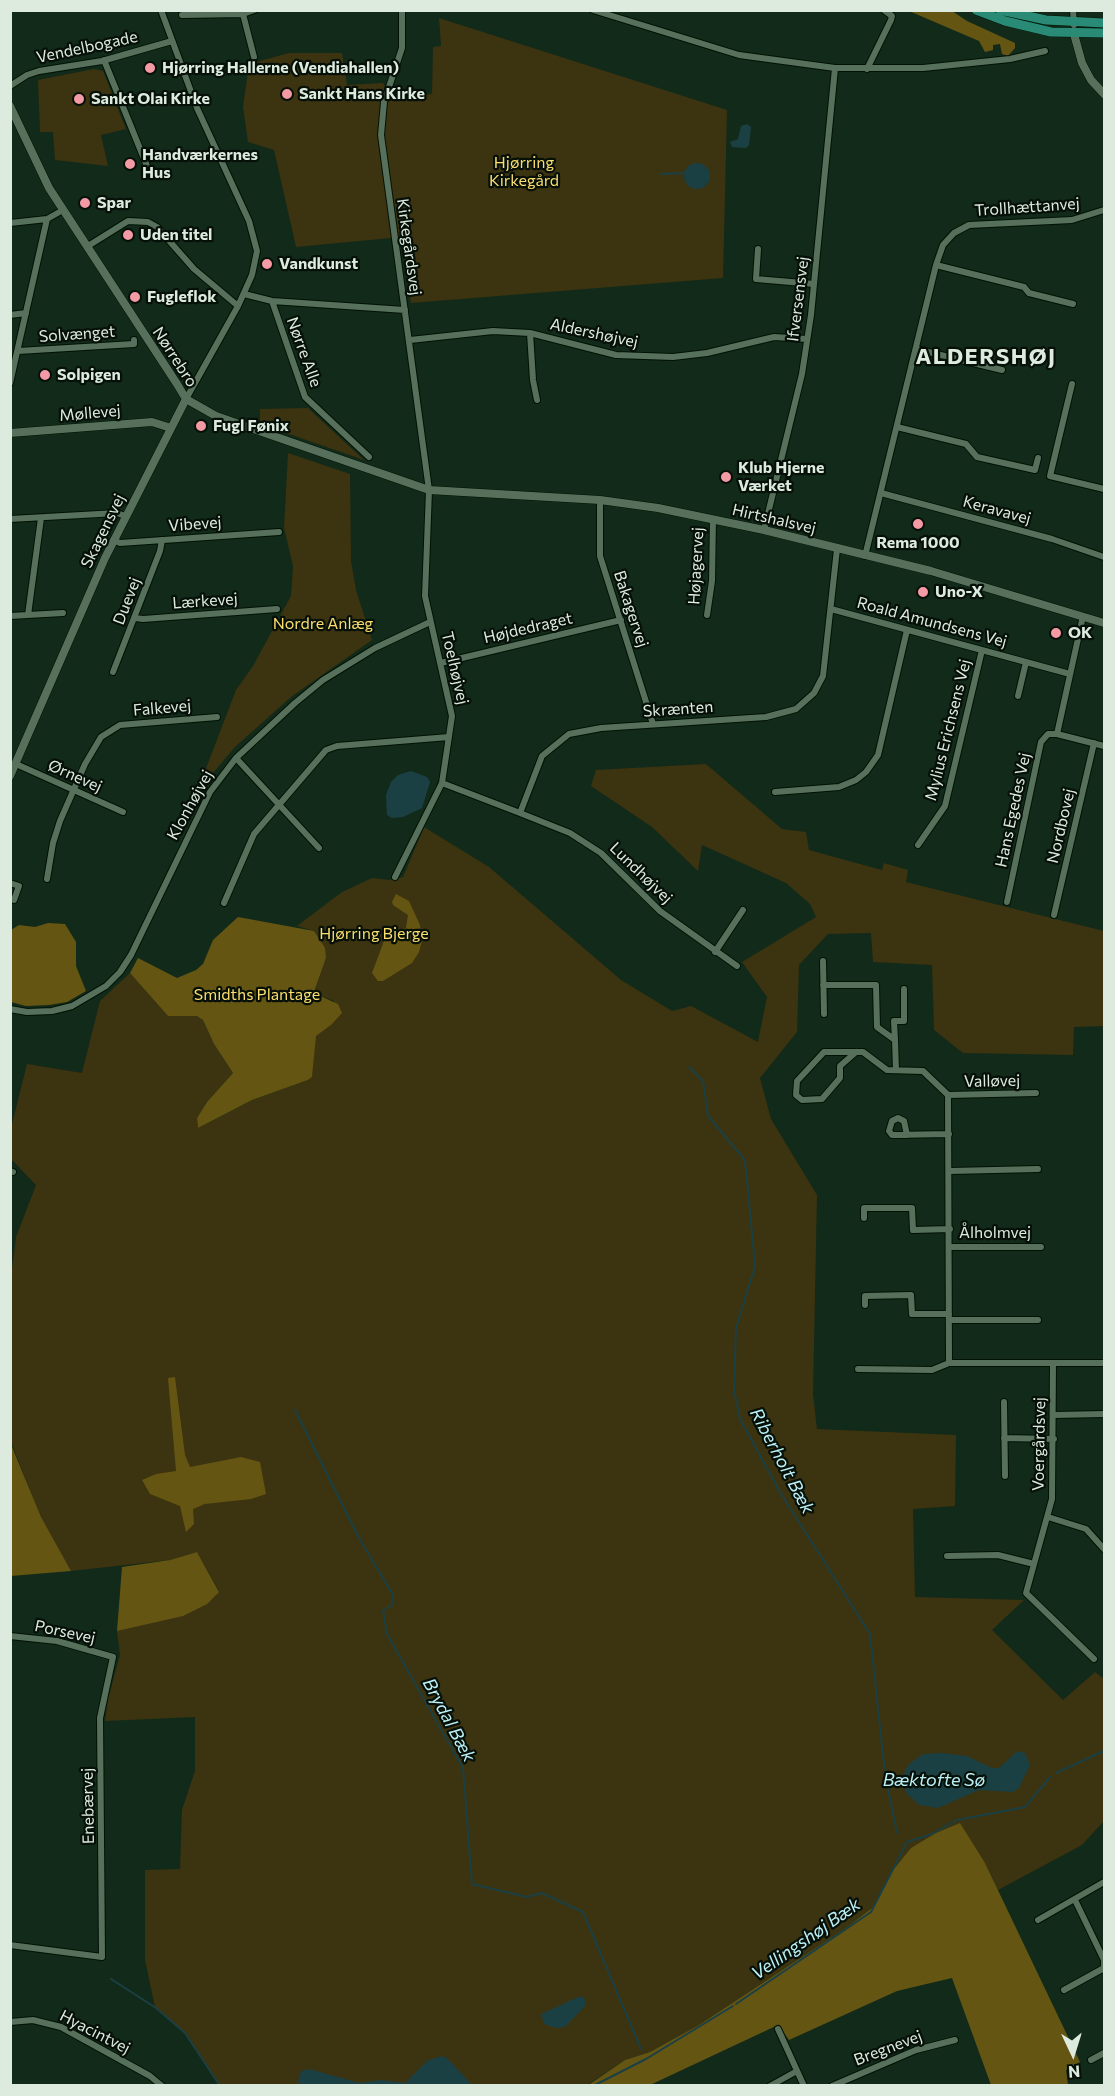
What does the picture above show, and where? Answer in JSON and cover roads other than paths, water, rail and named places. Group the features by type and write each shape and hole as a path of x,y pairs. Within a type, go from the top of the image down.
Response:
{"main road":[{"path":"976,10 1024,27 1074,34 1104,33"},
{"path":"1000,10 1031,18 1074,23 1104,23"}],"street":[{"path":"182,15 243,14 254,10"},
{"name":"Kirkegårdsvej","path":"402,10 402,48 384,102 381,135 429,490"},
{"path":"593,10 739,55 835,68 960,65 1010,59 1046,51"},
{"path":"867,69 891,20 892,16 884,10"},
{"path":"1073,10 1074,34 1082,63 1091,80 1104,94"},
{"name":"Skagensvej","path":"10,776 113,540 186,399 238,306 256,259 256,240 249,221 197,108 162,11"},
{"path":"243,14 254,57"},
{"name":"Vendelbogade","path":"10,86 39,71 104,60 172,41"},
{"path":"104,60 149,171"},
{"name":"Ifversensvej","path":"764,530 801,374 807,339 835,68"},
{"name":"Nørrebro","path":"10,106 37,165 63,210 186,399 242,427 429,490"},
{"path":"10,223 47,219 63,210"},
{"name":"Trollhættanvej","path":"865,556 936,265 943,245 954,233 969,225 1072,220 1104,210"},
{"path":"10,383 47,219"},
{"path":"88,246 128,221 148,222 157,227 194,268 238,306"},
{"path":"758,249 756,279 814,284"},
{"path":"936,265 1024,286 1029,293 1073,304"},
{"path":"244,294 272,301 405,310"},
{"name":"Nørre Alle","path":"272,301 305,397 369,457"},
{"path":"10,315 26,313"},
{"name":"Aldershøjvej","path":"410,340 493,332 530,333 616,355 644,357 707,353 774,337 807,339"},
{"path":"530,333 532,380 537,400"},
{"name":"Solvænget","path":"18,351 134,344 134,340"},
{"path":"916,349 1002,370"},
{"path":"1072,384 1050,476 1104,489"},
{"name":"Møllevej","path":"10,433 152,422 171,428"},
{"path":"897,427 966,444 977,456 1035,470 1038,458"},
{"name":"Hirtshalsvej","path":"429,490 600,500 712,519 976,583 1104,623"},
{"name":"Toelhøjvej","path":"395,877 441,783 452,716 430,622 424,578 429,490"},
{"name":"Keravavej","path":"881,493 1052,539 1104,557"},
{"name":"Bakagervej","path":"600,500 600,556 653,724"},
{"path":"10,519 117,513 125,516"},
{"path":"28,615 41,518"},
{"name":"Højagervej","path":"707,615 712,581 712,519"},
{"name":"Vibevej","path":"113,540 120,543 279,532"},
{"name":"Duevej","path":"113,672 135,618 162,540"},
{"name":"Skrænten","path":"520,813 542,756 555,743 569,734 601,728 766,717 796,710 814,693 823,676 837,549"},
{"name":"Lærkevej","path":"135,618 143,620 278,609"},
{"name":"Roald Amundsens Vej","path":"831,609 1070,674"},
{"path":"10,616 63,613"},
{"path":"1083,616 1057,735 1104,746"},
{"name":"Højdedraget","path":"441,663 621,620"},
{"name":"Klonhøjvej","path":"10,1009 27,1012 52,1011 72,1006 94,995 120,972 132,955 210,792 236,758 323,680 375,648 430,622"},
{"path":"775,792 822,790 845,786 866,772 878,755 907,630"},
{"name":"Mylius Erichsens Vej","path":"918,845 945,806 982,650"},
{"name":"Roald Amundsens Vej","path":"1018,696 1026,662"},
{"name":"Falkevej","path":"74,790 96,743 108,730 120,725 217,717"},
{"name":"Hans Egedes Vej","path":"1007,903 1041,742 1048,734 1057,735"},
{"path":"224,903 254,834 327,750 338,746 449,737"},
{"name":"Nordbovej","path":"1054,915 1094,743"},
{"path":"236,758 319,848"},
{"name":"Ørnevej","path":"16,764 123,812"},
{"path":"441,783 520,813"},
{"path":"47,879 55,835 74,790"},
{"name":"Lundhøjvej","path":"520,813 570,833 602,853 660,911 737,966"},
{"path":"10,883 19,886 14,900"},
{"path":"715,952 743,910"},
{"path":"823,960 824,1014"},
{"path":"823,985 876,985 877,1027 895,1040"},
{"path":"896,1071 894,1021 904,1021 904,989"},
{"path":"856,1053 840,1066 840,1078 822,1099 802,1100 796,1095 797,1082 824,1052 862,1052 887,1070 923,1071 948,1095 949,1363"},
{"name":"Valløvej","path":"948,1095 1036,1093"},
{"path":"907,1135 949,1134"},
{"path":"950,1171 1038,1169"},
{"path":"864,1218 864,1208 912,1208 913,1230 950,1229"},
{"name":"Ålholmvej","path":"950,1247 1041,1246"},
{"path":"865,1305 865,1296 910,1295 912,1314 1038,1320"},
{"path":"858,1369 933,1370 949,1363 1104,1363"},
{"name":"Voergårdsvej","path":"1053,1363 1054,1481 1048,1517 1026,1593 1094,1659"},
{"path":"1004,1402 1005,1476"},
{"path":"1054,1415 1104,1414"},
{"path":"1004,1438 1054,1439"},
{"path":"1048,1517 1086,1528 1104,1549"},
{"path":"947,1556 998,1555 1034,1564"},
{"name":"Porsevej","path":"10,1636 57,1641 113,1657"},
{"name":"Enebærvej","path":"10,1945 102,1958 100,1718 113,1657"},
{"path":"1038,1920 1104,1882"},
{"path":"1064,1990 1104,1969 1104,1960 1075,1900"},
{"name":"Hyacintvej","path":"10,2022 33,2020 61,2027 150,2076 162,2085"},
{"path":"778,2029 804,2085"},
{"name":"Bregnevej","path":"832,2085 916,2050 955,2040"},
{"path":"1091,2060 1104,2053"},
{"path":"770,2085 797,2071"}],"water":[{"path":"747,124 751,127 749,145 746,148 732,147 730,142 738,139 741,126"},
{"path":"697,163 706,167 710,176 706,185 697,189 688,185 684,176 688,167"},
{"path":"411,771 427,777 430,782 422,808 403,817 392,818 387,815 386,795 391,782 398,775"},
{"name":"Bæktofte Sø","path":"1017,1751 1025,1753 1030,1765 1019,1788 1013,1792 979,1790 938,1808 919,1805 905,1792 904,1773 908,1765 923,1754 941,1753 967,1756 992,1768 999,1768"},
{"path":"578,1997 584,1997 586,2005 565,2027 556,2028 544,2024 541,2014"},
{"path":"443,2056 472,2085 301,2086 298,2081 301,2071 309,2069 360,2083 381,2080 405,2083 428,2060"}],"waterway":[{"path":"660,174 684,173"},
{"name":"Riberholt Bæk","path":"689,1067 703,1081 708,1116 744,1159 746,1169 755,1266 736,1328 734,1390 740,1419 780,1492 870,1634 885,1774 897,1833"},
{"name":"Brydal Bæk","path":"295,1410 359,1538 393,1595 392,1605 383,1611 387,1634 463,1768 472,1884 527,1897 542,1893 583,1912 641,2049"},
{"name":"Vellingshøj Bæk","path":"1056,1773 1104,1751"},
{"name":"Vellingshøj Bæk","path":"736,2004 871,1912 907,1842 932,1834 957,1820 1025,1807 1050,1777"},
{"name":"Vellingshøj Bæk","path":"111,1979 156,2008 185,2033 220,2086"},
{"name":"Vellingshøj Bæk","path":"593,2086 646,2059 733,2006"}],"place":[{"name":"Hjørring Hallerne (Vendiahallen)","path":"150,68"},
{"name":"Sankt Hans Kirke","path":"287,94"},
{"name":"Sankt Olai Kirke","path":"79,99"},
{"name":"Handværkernes Hus","path":"130,164"},
{"name":"Spar","path":"85,203"},
{"name":"Uden titel","path":"128,235"},
{"name":"Vandkunst","path":"267,264"},
{"name":"Fugleflok","path":"135,297"},
{"name":"Solpigen","path":"45,375"},
{"name":"Fugl Fønix","path":"201,426"},
{"name":"Klub Hjerne Værket","path":"726,477"},
{"name":"Rema 1000","path":"918,524"},
{"name":"Uno-X","path":"923,592"},
{"name":"OK","path":"1056,633"}],"district":[{"name":"ALDERSHØJ","path":"986,357"}],"park label":[{"name":"Hjørring Kirkegård","path":"524,172"},
{"name":"Nordre Anlæg","path":"323,624"},
{"name":"Hjørring Bjerge","path":"374,934"},
{"name":"Smidths Plantage","path":"257,995"}]}
